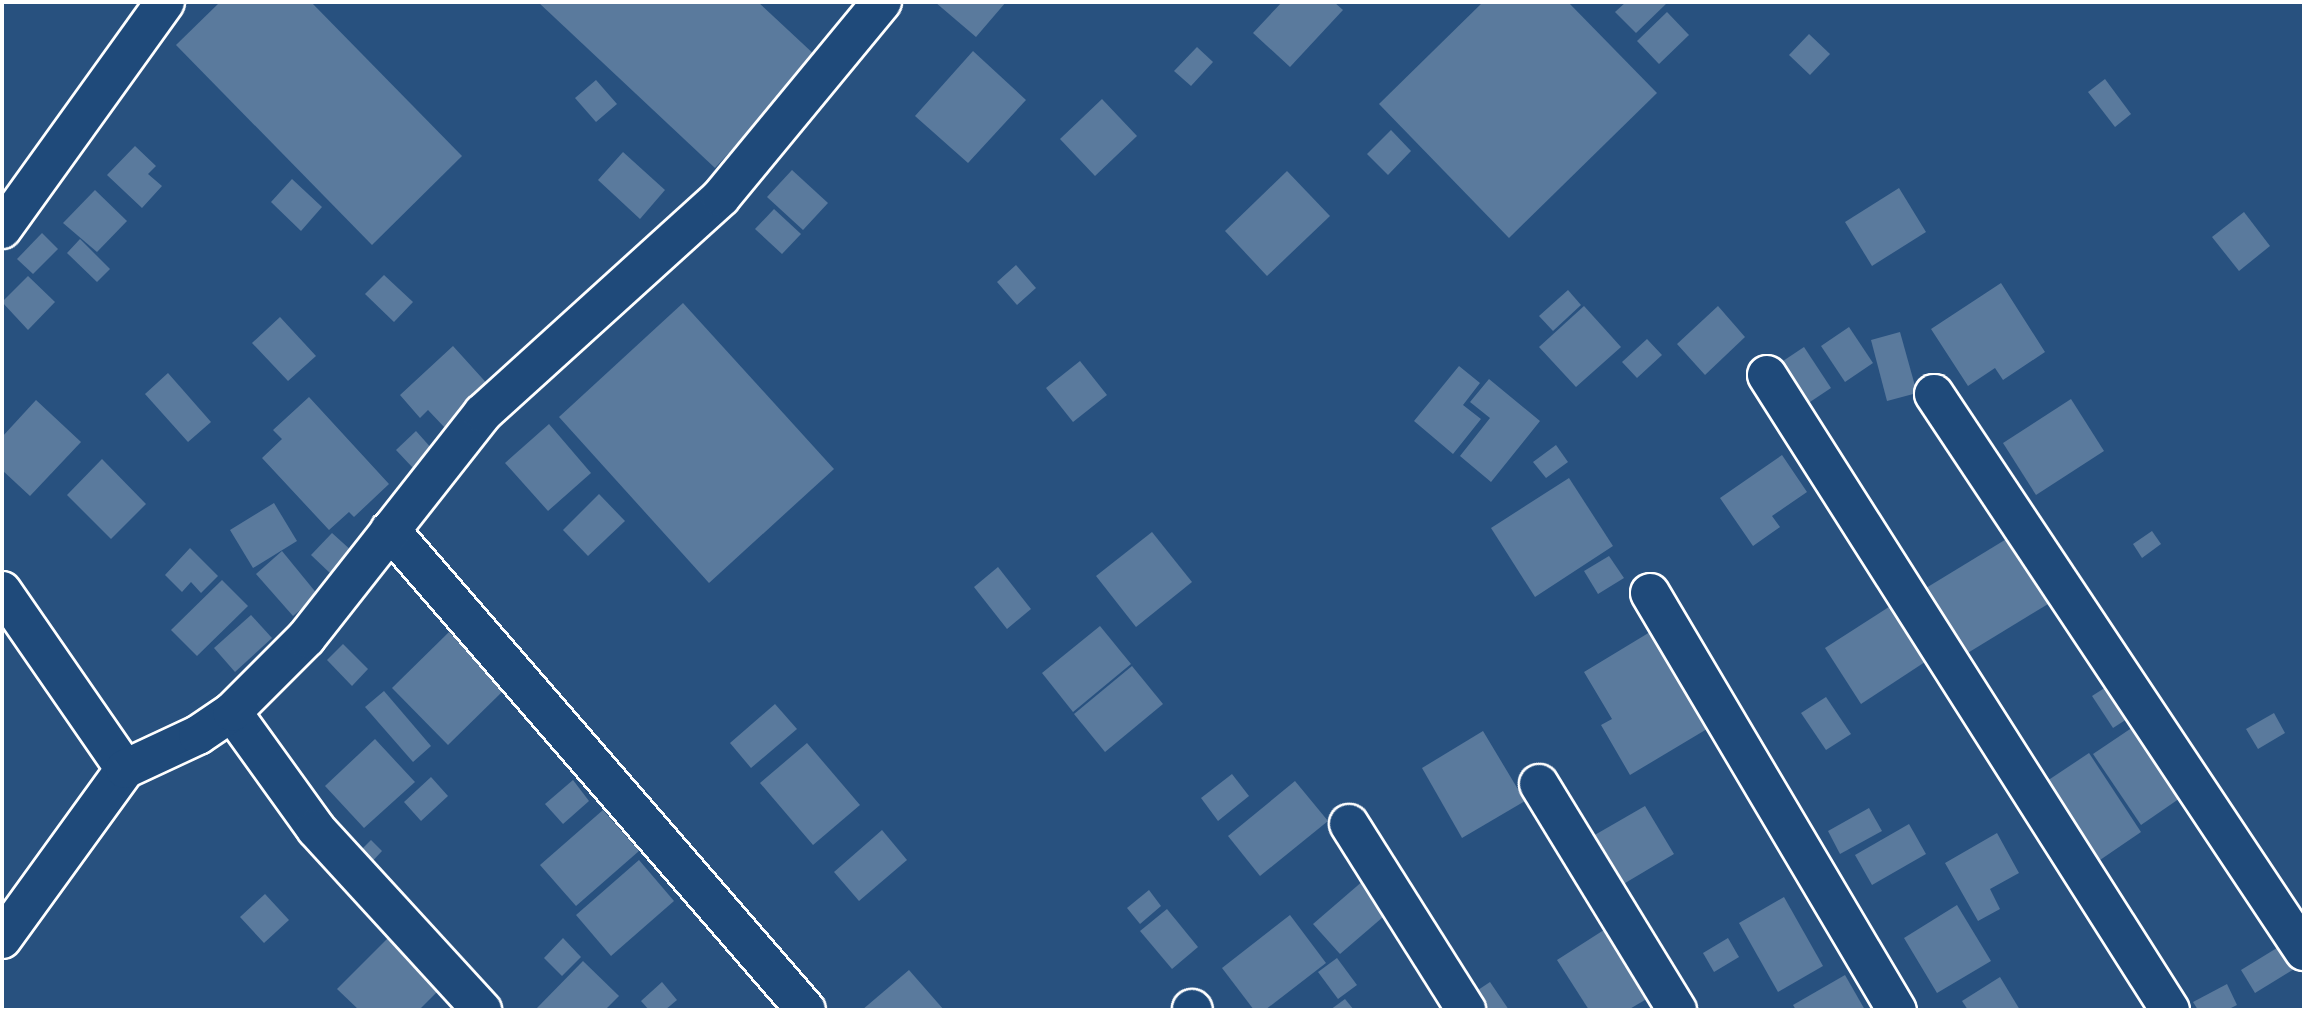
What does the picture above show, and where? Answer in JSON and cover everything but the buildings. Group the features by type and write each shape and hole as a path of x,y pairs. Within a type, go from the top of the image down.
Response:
{"street":[{"path":"2,229 165,2"},
{"path":"2,939 125,769 198,735 232,712 306,638 483,413 721,197 882,2"},
{"path":"1767,375 2170,1010"},
{"path":"1934,394 2304,951"},
{"path":"390,530 806,1010"},
{"path":"2,591 125,769"},
{"path":"1650,593 1896,1010"},
{"path":"232,712 316,829 482,1010"},
{"path":"1539,784 1677,1010"},
{"path":"1349,824 1466,1010"}]}
